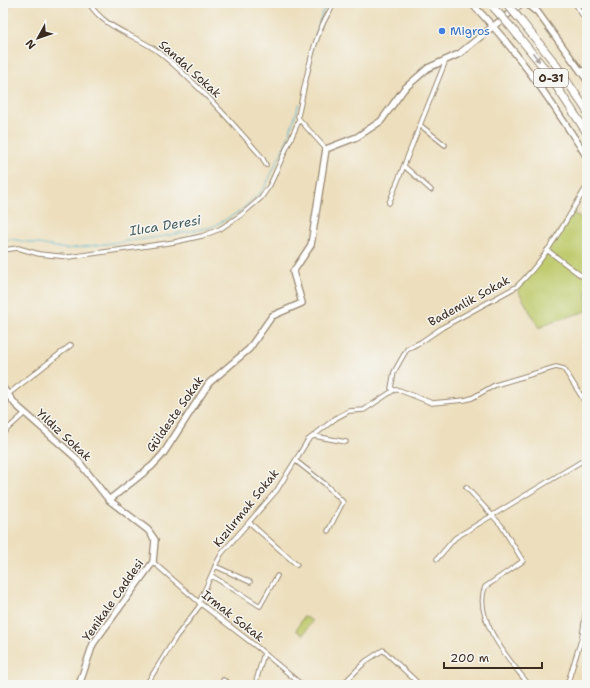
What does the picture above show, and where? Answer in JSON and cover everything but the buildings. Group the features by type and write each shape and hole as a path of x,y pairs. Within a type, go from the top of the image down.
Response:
{"highway":[{"name":"O-31","path":"506,3 554,62 587,111"},
{"name":"O-31","path":"492,5 545,69 587,133"}],"street":[{"name":"Sandal Sokak","path":"89,3 100,18 159,52 204,91 262,157 266,165"},
{"path":"3,250 18,248 39,254 69,257 175,242 202,236 220,229 246,211 261,198 270,186 299,118 298,116 303,93 324,19 335,3"},
{"path":"471,3 494,27 548,97 587,157"},
{"path":"299,118 326,149 357,137 381,121 404,89 428,68 459,54 522,3"},
{"path":"526,3 538,14"},
{"path":"531,3 587,80"},
{"path":"575,3 586,21"},
{"path":"389,203 447,60"},
{"path":"581,72 587,67"},
{"path":"420,125 445,146"},
{"name":"Güldeste Sokak","path":"109,500 152,466 163,454 209,383 249,349 272,316 302,303 293,272 312,245 326,149"},
{"path":"404,166 431,190"},
{"name":"Bademlik Sokak","path":"394,390 391,388 392,380 407,349 421,342 443,327 516,287 526,279 547,250 587,186"},
{"path":"547,250 587,280"},
{"path":"7,395 71,345"},
{"path":"394,390 399,390 432,403 465,400 472,398 495,385 560,367 564,370 587,405"},
{"name":"Yıldız Sokak","path":"3,388 7,395 25,413 75,457 109,500"},
{"name":"Kızılırmak Sokak","path":"146,685 176,637 200,604 215,566 224,552 277,490 296,460 302,447 336,418 349,411 364,410 394,390"},
{"path":"3,433 25,413"},
{"path":"314,436 346,442"},
{"path":"438,559 454,538 587,458"},
{"path":"296,460 325,484 342,502 328,531"},
{"path":"466,487 501,525 523,561 485,588 484,606 496,640 530,685"},
{"name":"Yenikale Caddesi","path":"79,685 94,644 153,562 156,544 152,535 109,500"},
{"path":"250,523 297,565"},
{"name":"Irmak Sokak","path":"153,562 200,604 264,653 302,685"},
{"path":"215,566 250,582"},
{"path":"212,576 260,606 277,576"},
{"path":"568,685 582,637 587,603"},
{"path":"342,685 366,661 383,650 420,685"},
{"path":"255,685 264,653"},
{"path":"223,680 232,685"}],"green space":[{"path":"571,212 587,222 587,311 551,322 539,328 516,287 538,263"},
{"path":"304,616 312,621 303,635 296,630"}],"waterway":[{"name":"Ilıca Deresi","path":"311,52 322,13 330,3"},
{"name":"Ilıca Deresi","path":"3,240 11,239 66,249 159,237 212,227 239,212 264,189 286,143 299,104"}],"place":[{"name":"Migros","path":"442,31"}]}
